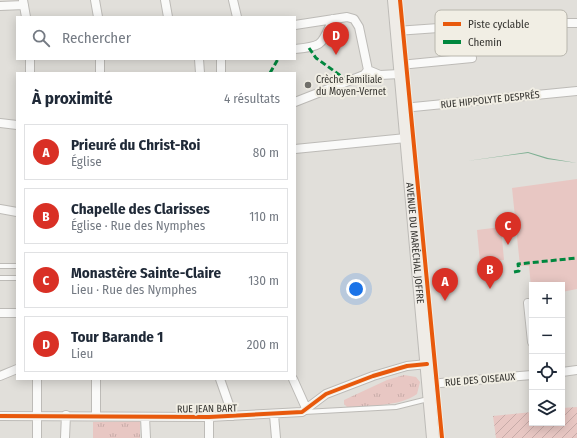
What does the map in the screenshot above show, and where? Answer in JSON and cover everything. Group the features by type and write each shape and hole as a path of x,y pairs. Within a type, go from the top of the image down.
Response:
{"main road":[{"name":"AVENUE DU MARÉCHAL JOFFRE","path":"394,0 433,438"}],"street":[{"path":"95,0 98,16"},
{"path":"166,0 168,16"},
{"path":"233,0 237,16"},
{"path":"0,6 23,2 26,16"},
{"path":"296,25 347,17 354,19 359,27 366,72"},
{"path":"296,49 317,46 322,41 333,19"},
{"path":"567,23 577,23"},
{"path":"396,31 435,28"},
{"path":"296,102 366,72 380,75 400,70 472,58"},
{"path":"30,60 30,72"},
{"path":"100,60 100,72"},
{"path":"200,60 200,72"},
{"path":"221,60 221,72"},
{"name":"RUE HIPPOLYTE DESPRÉS","path":"403,108 577,91"},
{"path":"0,123 16,125"},
{"path":"296,148 406,138"},
{"path":"0,209 16,212"},
{"path":"528,303 530,318"},
{"path":"0,313 16,313"},
{"name":"RUE JEAN BART","path":"0,416 66,415 209,417 274,415 304,410 326,394 372,376 407,366 427,364"},
{"path":"0,376 16,369"},
{"path":"565,372 577,370"},
{"name":"RUE DES OISEAUX","path":"429,384 529,374"},
{"path":"37,380 37,438"},
{"path":"96,380 96,416"},
{"path":"220,380 233,416"},
{"path":"293,380 304,410"},
{"path":"65,438 66,415"},
{"path":"274,415 276,438"},
{"path":"145,416 146,438"},
{"path":"209,417 209,438"}],"lane":[{"path":"0,266 16,266"},
{"path":"0,278 16,278"},
{"path":"304,410 396,407 430,398"}],"green space":[{"path":"577,179 577,289 565,291 565,282 531,282 529,266 520,266 512,188"},
{"path":"501,227 504,260 480,262 477,230"},
{"path":"404,375 416,377 420,382 417,394 410,398 375,406 348,408 344,404 344,400 387,380"},
{"path":"577,407 577,438 496,438 493,416 529,412 529,426 565,426 565,408"},
{"path":"140,421 140,438 93,438 93,422"}],"shaded area":[{"path":"528,152 548,158 577,163 547,159 528,153 467,161"}],"marked path":[{"path":"309,48 316,58 348,81"},
{"path":"271,72 277,60"},
{"path":"514,272 519,271 518,264 577,258"}],"cycle path":[{"path":"400,0 442,438"},
{"path":"0,416 209,417 302,412 326,394 373,376 407,366 427,364"}],"place":[{"name":"Tour Barande 1","path":"336,55"},
{"name":"Crèche Familiale du Moyen-Vernet","path":"308,85"},
{"name":"Monastère Sainte-Claire","path":"508,245"},
{"name":"Chapelle des Clarisses","path":"490,289"},
{"name":"Prieuré du Christ-Roi","path":"445,301"}]}
